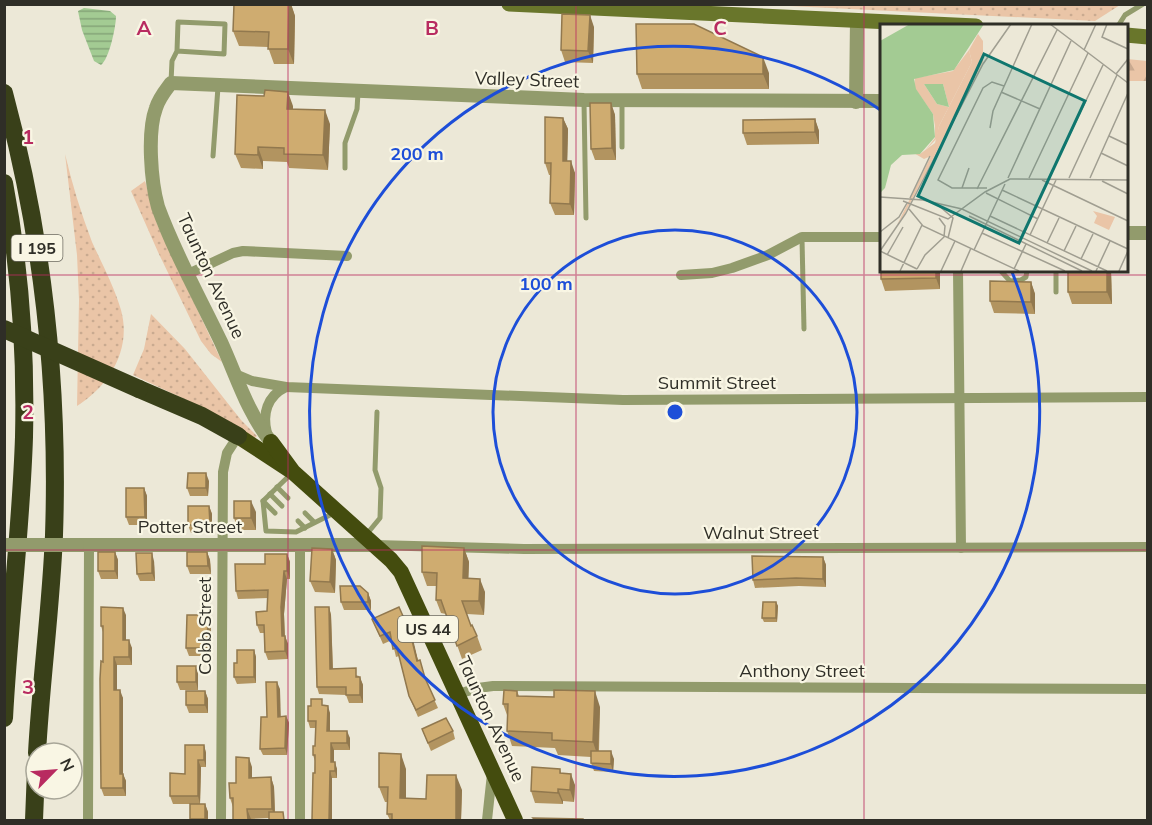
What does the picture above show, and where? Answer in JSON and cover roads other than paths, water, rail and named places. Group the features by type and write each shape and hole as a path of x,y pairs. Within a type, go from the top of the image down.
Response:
{"highway":[{"name":"I 195","path":"4,93 26,184 37,251 48,340 53,406 53,548 38,741"},
{"name":"I 195","path":"4,183 18,281 24,392 22,482 4,718"},
{"name":"US 44","path":"4,329 202,416 238,436"},
{"name":"Taunton Avenue","path":"238,436 274,462 293,472"},
{"name":"Taunton Avenue","path":"271,442 293,472 370,541 405,578 515,820"},
{"path":"34,820 35,801"}],"main road":[{"path":"509,4 936,24"},
{"path":"1128,35 1148,38"}],"street":[{"path":"856,20 856,102"},
{"name":"Valley Street","path":"171,83 584,100 880,101"},
{"name":"Taunton Avenue","path":"171,83 154,112 152,178 155,197 162,219 250,410 271,442"},
{"path":"1128,233 1148,233"},
{"path":"681,275 712,273 732,268 768,255 802,237 880,237"},
{"path":"188,274 228,255 243,251 347,256"},
{"path":"958,272 961,548"},
{"name":"Summit Street","path":"233,373 252,381 286,387 623,400 1148,397"},
{"path":"271,442 265,424 267,406 277,392 286,387"},
{"name":"Cobb Street","path":"221,820 224,465 227,453 238,436"},
{"path":"296,538 300,820"},
{"name":"Potter Street","path":"4,545 222,545 296,538 370,541"},
{"name":"Walnut Street","path":"370,541 524,549 1148,547"},
{"path":"83,545 88,820"},
{"name":"Anthony Street","path":"458,694 478,687 493,686 1148,689"},
{"path":"487,820 488,796 493,771"}],"lane":[{"path":"1119,24 1125,15 1143,4"},
{"path":"171,83 172,61 177,51 178,22 225,24 224,54 177,51"},
{"path":"213,156 218,86"},
{"path":"345,168 345,143 357,109 358,91"},
{"path":"584,100 586,218"},
{"path":"622,100 622,147"},
{"path":"802,237 804,329"},
{"path":"1002,272 1010,281 1021,280 1026,277 1027,272"},
{"path":"1056,272 1056,292"},
{"path":"370,541 380,518 381,488 375,470 377,412"},
{"path":"263,501 293,472"},
{"path":"277,487 288,498"},
{"path":"270,494 282,506"},
{"path":"263,501 266,531 296,538 314,522 337,512"},
{"path":"263,501 275,513"},
{"path":"305,513 314,522"},
{"path":"297,521 305,528"}]}
